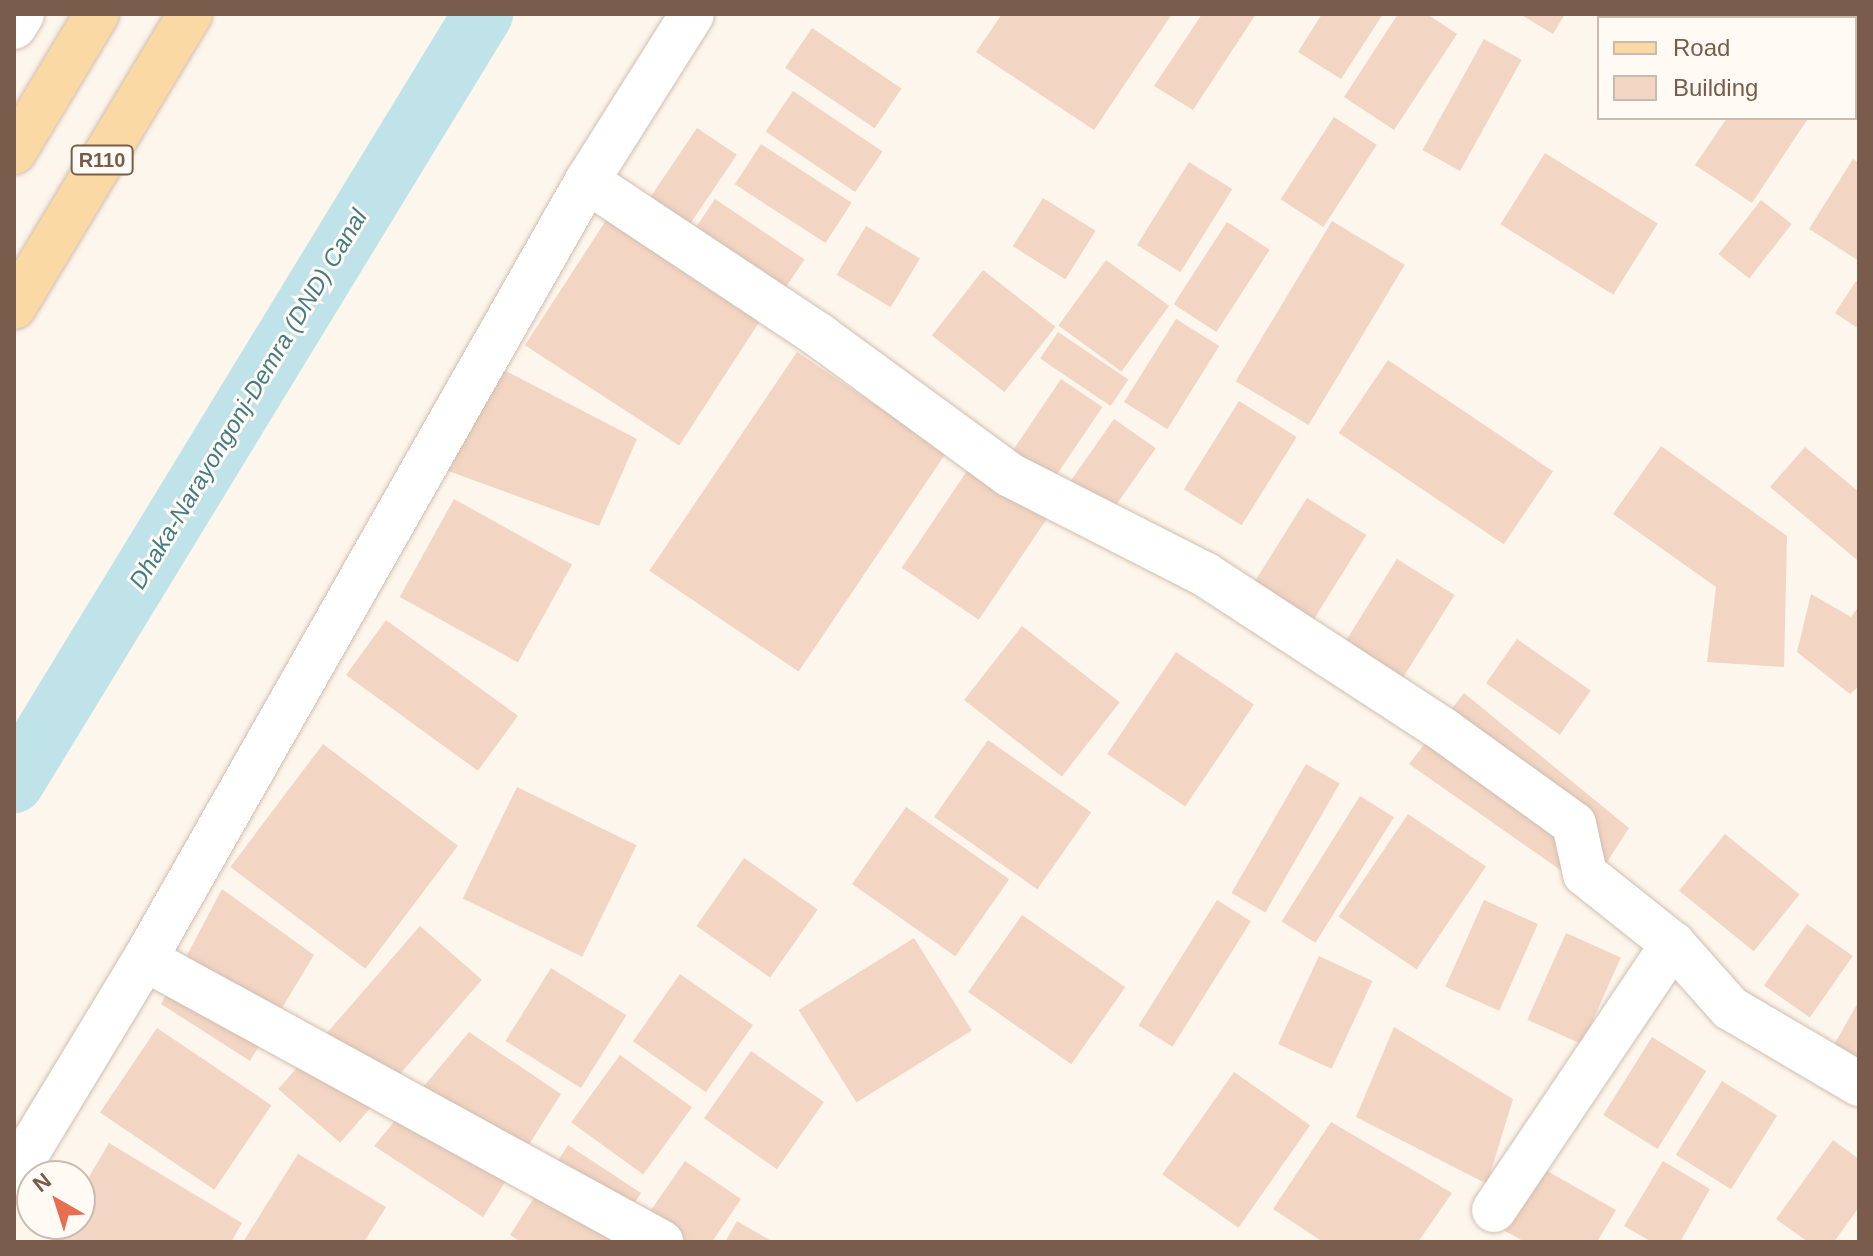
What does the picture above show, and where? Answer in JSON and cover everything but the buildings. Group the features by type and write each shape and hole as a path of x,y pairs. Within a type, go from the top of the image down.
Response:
{"main road":[{"path":"14,152 97,14"},
{"name":"R110","path":"14,307 190,14"}],"street":[{"path":"14,27 22,14"},
{"path":"14,1175 145,959 587,181 692,14"},
{"path":"587,181 820,336 1010,475 1206,575 1445,731 1574,824 1585,874 1673,944 1730,1008 1859,1084"},
{"path":"1494,1210 1673,944"},
{"path":"145,959 661,1242"}],"waterway":[{"name":"Dhaka-Narayongonj-Demra (DND) Canal","path":"14,783 483,14"}]}
